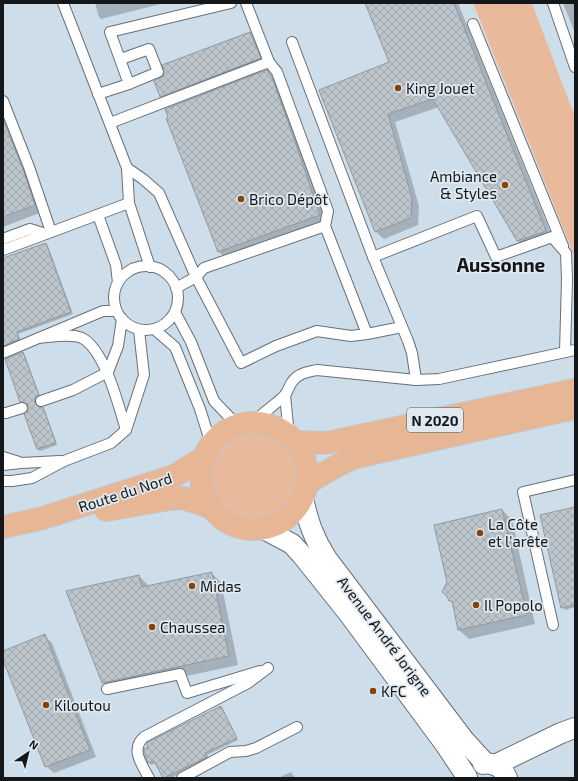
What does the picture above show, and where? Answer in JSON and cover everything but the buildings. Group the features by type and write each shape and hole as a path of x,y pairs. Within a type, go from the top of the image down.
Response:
{"main road":[{"name":"N 2020","path":"292,439 324,443 336,441 575,390"},
{"name":"N 2020","path":"305,491 332,468 356,457 575,408"},
{"path":"245,424 266,424 278,429 292,439 303,454 307,469 305,491 296,509 287,518 276,525 264,529 252,530 234,526 218,516 210,507 204,496 200,471 207,451 222,432 245,424"},
{"name":"Route du Nord","path":"3,527 43,518 174,476 207,451"},
{"name":"Route du Nord","path":"43,518 183,498 210,507"}],"street":[{"name":"Avenue André Jorigne","path":"305,491 311,529 317,544 327,559 464,740 496,769"},
{"name":"Avenue André Jorigne","path":"264,529 292,544 302,555 349,614 467,777"},
{"path":"467,777 474,768 496,769 561,732 575,728"},
{"path":"511,778 545,741"}],"lane":[{"path":"63,3 127,168 129,203 150,267"},
{"path":"129,84 110,32 231,3"},
{"path":"246,3 269,62 277,72 328,211 325,226 367,334"},
{"path":"553,3 575,67"},
{"path":"175,312 192,342 214,401 245,424 264,412 285,395 295,378 306,372 317,370 416,380 439,379 570,351 566,254 473,24"},
{"path":"292,42 373,257 412,353 416,380"},
{"path":"98,94 129,84 158,72 149,49 121,59"},
{"path":"110,123 269,62"},
{"path":"3,101 29,167 48,233"},
{"path":"127,168 159,193 196,277 241,363 276,346 318,331 351,336 402,327"},
{"path":"3,250 129,203"},
{"path":"98,215 116,265 118,283"},
{"path":"373,257 477,216 496,257 552,237 566,254"},
{"path":"176,288 196,277 204,268 325,226"},
{"path":"3,239 30,229 48,233"},
{"path":"3,353 103,311 119,315 130,326 139,330 154,329 163,326 170,320 177,305 178,296 172,280 159,269 150,267 141,267 124,275 118,283 115,292 114,301 119,315 118,346 108,372 73,390 41,401"},
{"path":"154,329 175,347 200,409 207,451"},
{"path":"3,481 12,482 32,478 64,461 111,443 126,430 144,375 139,330"},
{"path":"39,338 65,336 81,338 90,345 108,372 126,430"},
{"path":"285,395 292,439"},
{"path":"4,415 22,408"},
{"path":"3,457 21,463"},
{"path":"3,465 64,461"},
{"path":"553,625 523,492 575,480"},
{"path":"107,689 180,674 187,693 268,668 248,683 140,740 137,746 137,753 148,778"},
{"path":"182,778 230,752 246,751 256,748 297,727"}],"shaded area":[{"name":"Aussonne","path":"3,3 473,3 575,258 575,778 3,778"},
{"path":"473,3 532,3 575,117 575,258"},
{"path":"532,3 575,3 575,117"},
{"path":"254,434 270,438 284,447 293,461 297,477 293,493 284,507 270,516 254,520 238,516 224,507 215,493 211,477 215,461 224,447 238,438"}],"place":[{"name":"King Jouet","path":"398,88"},
{"name":"Ambiance & Styles","path":"505,185"},
{"name":"Brico Dépôt","path":"241,199"},
{"name":"La Côte et l'arête","path":"480,533"},
{"name":"Midas","path":"192,586"},
{"name":"Il Popolo","path":"476,605"},
{"name":"Chaussea","path":"152,627"},
{"name":"KFC","path":"373,691"},
{"name":"Kiloutou","path":"46,705"}],"district":[{"name":"Aussonne","path":"501,264"}]}
